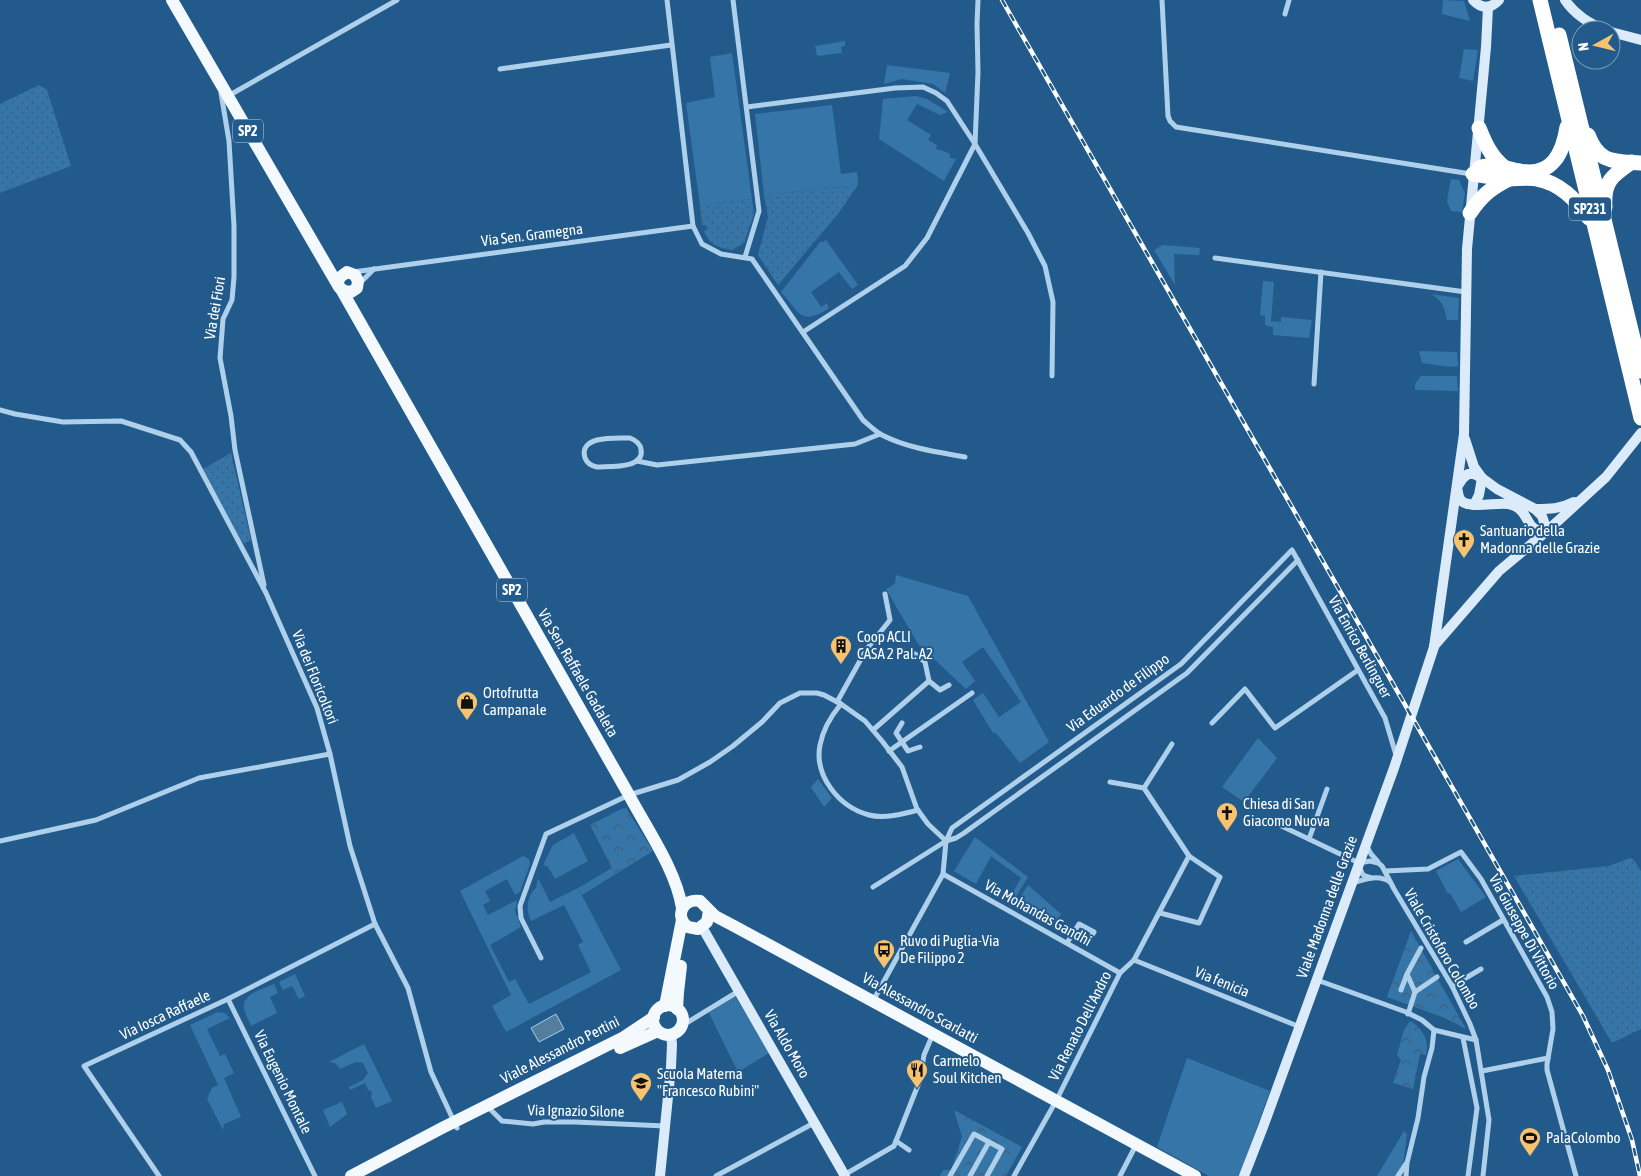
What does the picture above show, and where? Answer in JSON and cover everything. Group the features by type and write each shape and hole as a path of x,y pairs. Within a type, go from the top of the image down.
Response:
{"highway":[{"name":"SP231","path":"1540,0 1568,118 1641,371"},
{"name":"SP231","path":"1550,0 1575,101 1641,418"},
{"path":"1575,101 1591,143 1600,154 1610,161 1637,162"},
{"path":"1473,174 1537,171 1550,165 1558,158 1564,144 1568,118"},
{"path":"1479,128 1486,145 1506,173 1554,184 1566,192 1600,227"},
{"path":"1600,227 1604,196 1608,184 1614,174 1637,162"},
{"path":"1470,213 1478,201 1506,173"}],"main road":[{"name":"Via Sen. Raffaele Gadaleta","path":"172,0 324,260 348,282 354,313 629,795 669,869 692,922"},
{"name":"Via Sen. Raffaele Gadaleta","path":"669,869 685,889 696,900 704,903 709,911"},
{"path":"671,1007 692,922 688,902 696,900"},
{"path":"692,922 709,918 709,911"},
{"name":"Via Alessandro Scarlatti","path":"709,911 1195,1176"},
{"name":"Via Alessandro Scarlatti","path":"692,922 734,926"},
{"path":"671,1007 682,1015 683,1024 679,1031 671,1035 662,1034 654,1025 654,1018 658,1010 671,1007"},
{"name":"Viale Alessandro Pertini","path":"484,1111 624,1037 654,1018"},
{"path":"366,1176 443,1131 454,1121 484,1111 658,1031"},
{"path":"351,1176 443,1131"}],"street":[{"path":"228,96 397,0"},
{"path":"667,0 693,226 702,244 720,254 752,259 863,420 880,434 900,443 964,457"},
{"path":"733,0 759,211 744,257"},
{"path":"803,332 905,266 927,238 975,144 978,0"},
{"path":"1162,0 1168,116 1176,128 1473,174"},
{"path":"1285,14 1289,0"},
{"path":"1474,0 1478,5 1488,7 1493,6 1499,0"},
{"path":"1565,0 1585,20"},
{"path":"1434,647 1464,434 1466,292 1470,213 1479,128 1488,7"},
{"path":"1621,35 1641,40"},
{"path":"500,69 671,45"},
{"name":"Via dei Fiori","path":"219,83 229,141 234,226 232,300 222,319 220,358 231,416 235,450 266,593"},
{"path":"747,107 894,88 923,87 936,93 947,102 975,144 1028,232 1045,266 1054,302 1052,376"},
{"name":"Via Sen. Gramegna","path":"348,282 374,268 693,226"},
{"path":"1215,258 1466,292"},
{"path":"348,282 374,268"},
{"path":"1314,384 1321,272"},
{"name":"Via dei Floricoltori","path":"0,410 63,422 121,421 180,440 191,452 266,593 317,708 330,754 350,846 375,924 408,988 431,1072 454,1121"},
{"path":"1434,647 1475,596 1499,571 1606,476 1641,433"},
{"path":"637,461 642,454 640,445 630,438 593,441 586,447 586,460 593,466 630,464 637,461 657,465 845,446 880,434"},
{"path":"1464,434 1474,466 1482,478 1479,495 1474,505"},
{"path":"1468,474 1474,474 1497,489 1535,509 1542,516 1546,531 1533,529 1522,510 1510,505 1497,503 1465,504 1460,499 1457,487 1468,474"},
{"path":"1535,509 1566,506 1586,495"},
{"name":"Via Enrico Berlinguer","path":"1292,550 1385,718 1397,759"},
{"name":"Via Eduardo de Filippo","path":"946,840 952,828 1181,664 1292,550"},
{"name":"Via Eduardo de Filippo","path":"946,840 956,838 988,817 1187,673 1298,560"},
{"path":"885,594 890,620 866,650 830,717 820,744 820,760 826,781 832,792 846,804 869,815 892,816 918,810"},
{"name":"Viale Madonna delle Grazie","path":"1244,1176 1397,759 1434,647"},
{"path":"915,654 925,662 929,681 940,690 949,684"},
{"path":"1212,723 1246,689 1275,728 1358,670"},
{"path":"873,730 929,681"},
{"path":"541,958 520,918 520,906 546,834 629,795 678,780 710,762 733,746 762,722 780,703 800,693 824,695 865,721 902,767 918,810 928,824 946,840"},
{"path":"889,751 972,693"},
{"path":"902,723 896,733 902,742 908,750 920,747"},
{"path":"1144,788 1172,744"},
{"path":"0,841 96,820 199,778 330,754"},
{"path":"1110,782 1144,788 1189,856 1220,877 1199,923 1160,913"},
{"path":"1309,839 1327,789"},
{"path":"1272,821 1359,864 1364,874 1373,878"},
{"path":"873,1001 943,874 946,840"},
{"path":"873,887 946,840"},
{"name":"Viale Cristoforo Colombo","path":"1366,844 1371,854 1382,866 1452,986 1476,1040 1489,1120 1484,1176"},
{"name":"Via Giuseppe Di Vittorio","path":"1385,871 1428,869 1461,852 1480,879 1547,997 1553,1028 1547,1070 1576,1176"},
{"name":"Via Renato Dell'Andro","path":"1014,1176 1056,1101 1120,973 1134,960 1189,856"},
{"path":"1359,864 1370,861 1378,863"},
{"name":"Via Mohandas Gandhi","path":"943,874 1120,973"},
{"path":"1352,884 1381,877 1391,882"},
{"path":"1466,942 1504,920"},
{"name":"Via Aldo Moro","path":"692,922 739,991 845,1176"},
{"name":"Via Iosca Raffaele","path":"159,1176 84,1066 228,999 375,924"},
{"path":"1067,944 1079,924 1094,932 1089,940 1082,936"},
{"path":"1401,990 1421,948"},
{"name":"Via fenicia","path":"1134,960 1300,1027"},
{"path":"1452,986 1481,969"},
{"path":"1407,974 1415,992"},
{"path":"1408,1014 1415,992 1437,977"},
{"path":"1317,980 1408,1014 1422,1020 1434,1030 1476,1040"},
{"path":"683,1024 739,991"},
{"name":"Via Eugenio Montale","path":"228,999 315,1176"},
{"path":"1406,1176 1434,1030"},
{"path":"845,1176 894,1146 920,1080 924,1055 933,1034"},
{"path":"660,1176 671,1067 671,1035"},
{"path":"1463,1038 1477,1108 1468,1176"},
{"path":"1482,1071 1548,1058"},
{"name":"Via Ignazio Silone","path":"484,1111 502,1121 533,1124 552,1122 665,1126"},
{"path":"716,1176 814,1123"},
{"path":"950,1176 974,1134 1002,1149 987,1176"},
{"path":"896,1141 909,1150"},
{"path":"970,1176 989,1142"},
{"path":"1120,1176 1136,1144"},
{"path":"1398,1176 1407,1164"}],"green space":[{"path":"1443,0 1464,1 1470,21 1442,14"},
{"path":"845,41 845,46 841,47 842,53 817,56 815,46"},
{"path":"1464,49 1478,50 1473,81 1459,78"},
{"path":"732,53 752,199 700,206 686,103 715,97 710,57"},
{"path":"887,65 950,73 945,93 933,84 902,79 884,84"},
{"path":"39,85 47,90 71,166 0,193 0,104"},
{"path":"916,96 927,99 948,112 940,115 917,104 907,120 931,135 928,140 937,145 936,149 950,154 950,158 956,159 944,181 879,139 883,99"},
{"path":"832,105 841,174 857,172 858,185 764,195 755,114"},
{"path":"1451,179 1459,180 1465,193 1462,212 1451,211 1447,201"},
{"path":"858,185 837,215 778,285 758,255 768,217 764,195"},
{"path":"752,199 754,214 744,243 732,250 718,247 708,239 704,231 707,230 706,225 702,225 700,206"},
{"path":"826,240 858,285 852,289 839,272 811,292 821,307 827,303 829,308 820,314 806,317 797,311 781,292 821,241"},
{"path":"1163,245 1200,248 1199,255 1174,254 1175,285 1154,250"},
{"path":"1263,281 1274,282 1271,321 1281,322 1281,317 1312,320 1309,338 1273,335 1273,327 1267,326 1265,324 1265,316 1260,315"},
{"path":"1431,294 1459,298 1458,320 1447,320 1442,305"},
{"path":"1419,351 1457,352 1458,366 1451,367 1422,363"},
{"path":"1421,376 1457,376 1458,391 1415,390 1415,384"},
{"path":"231,453 251,540 243,544 203,469"},
{"path":"896,575 968,596 1049,742 1020,763 996,733 993,733 973,700 983,693 999,717 1021,702 983,647 962,662 975,681 966,689 918,644 886,589 895,584"},
{"path":"1258,738 1277,758 1244,802 1222,787"},
{"path":"818,779 832,798 824,807 811,787"},
{"path":"626,808 653,851 582,895 578,888 612,868 590,825"},
{"path":"574,833 588,861 555,879 548,867 543,865 553,845"},
{"path":"975,837 1028,877 1011,905 1007,902 1021,878 991,856 976,884 954,871"},
{"path":"523,856 529,859 530,864 520,892 515,895 507,879 485,891 490,901 483,905 488,915 517,900 515,911 521,927 490,945 509,982 515,979 529,1004 591,972 578,945 583,942 564,905 531,921 528,904 530,895 536,888 538,878 550,902 578,888 621,970 506,1032 492,1006 511,995 460,891"},
{"path":"1630,858 1634,860 1641,871 1641,1029 1612,1043 1514,876 1609,866"},
{"path":"1458,859 1486,897 1461,912 1450,893 1448,894 1436,871"},
{"path":"1028,885 1061,914 1054,926 1015,905"},
{"path":"1411,931 1466,1029 1445,1018 1387,997"},
{"path":"295,974 305,996 299,999 292,986 283,990 279,982"},
{"path":"274,984 278,993 270,997 277,1013 251,1026 245,1012 244,1002 255,992"},
{"path":"735,996 769,1053 738,1072 709,1013"},
{"path":"218,1012 225,1013 230,1018 207,1029 220,1056 225,1054 234,1073 224,1078 241,1117 224,1124 223,1130 207,1099 212,1088 218,1085 190,1025"},
{"path":"1410,1021 1424,1035 1427,1044 1426,1055 1420,1054 1413,1089 1393,1083 1401,1060 1397,1055 1404,1030"},
{"path":"364,1044 392,1101 376,1108 371,1097 372,1091 368,1090 365,1083 350,1090 349,1087 363,1080 368,1073 363,1063 356,1062 340,1069 335,1063 329,1062"},
{"path":"1187,1058 1270,1091 1239,1176 1209,1176 1157,1147"},
{"path":"342,1102 347,1114 330,1127 323,1110"},
{"path":"954,1110 1022,1147 1006,1176 940,1176 943,1170 951,1170 962,1137"},
{"path":"1404,1131 1407,1134 1402,1176 1377,1176"}],"shaded area":[{"path":"556,1014 564,1029 539,1042 531,1028"}],"railway":[{"path":"1002,0 1583,1016 1608,1070 1632,1140 1640,1176"}],"place":[{"name":"Santuario della Madonna delle Grazie","path":"1464,559"},
{"name":"Coop ACLI CASA 2 Pal. A2","path":"841,665"},
{"name":"Ortofrutta Campanale","path":"467,721"},
{"name":"Chiesa di San Giacomo Nuova","path":"1227,832"},
{"name":"Ruvo di Puglia-Via De Filippo 2","path":"884,969"},
{"name":"Carmelo Soul Kitchen","path":"917,1089"},
{"name":"Scuola Materna \"Francesco Rubini\"","path":"641,1102"},
{"name":"PalaColombo","path":"1530,1157"}]}
